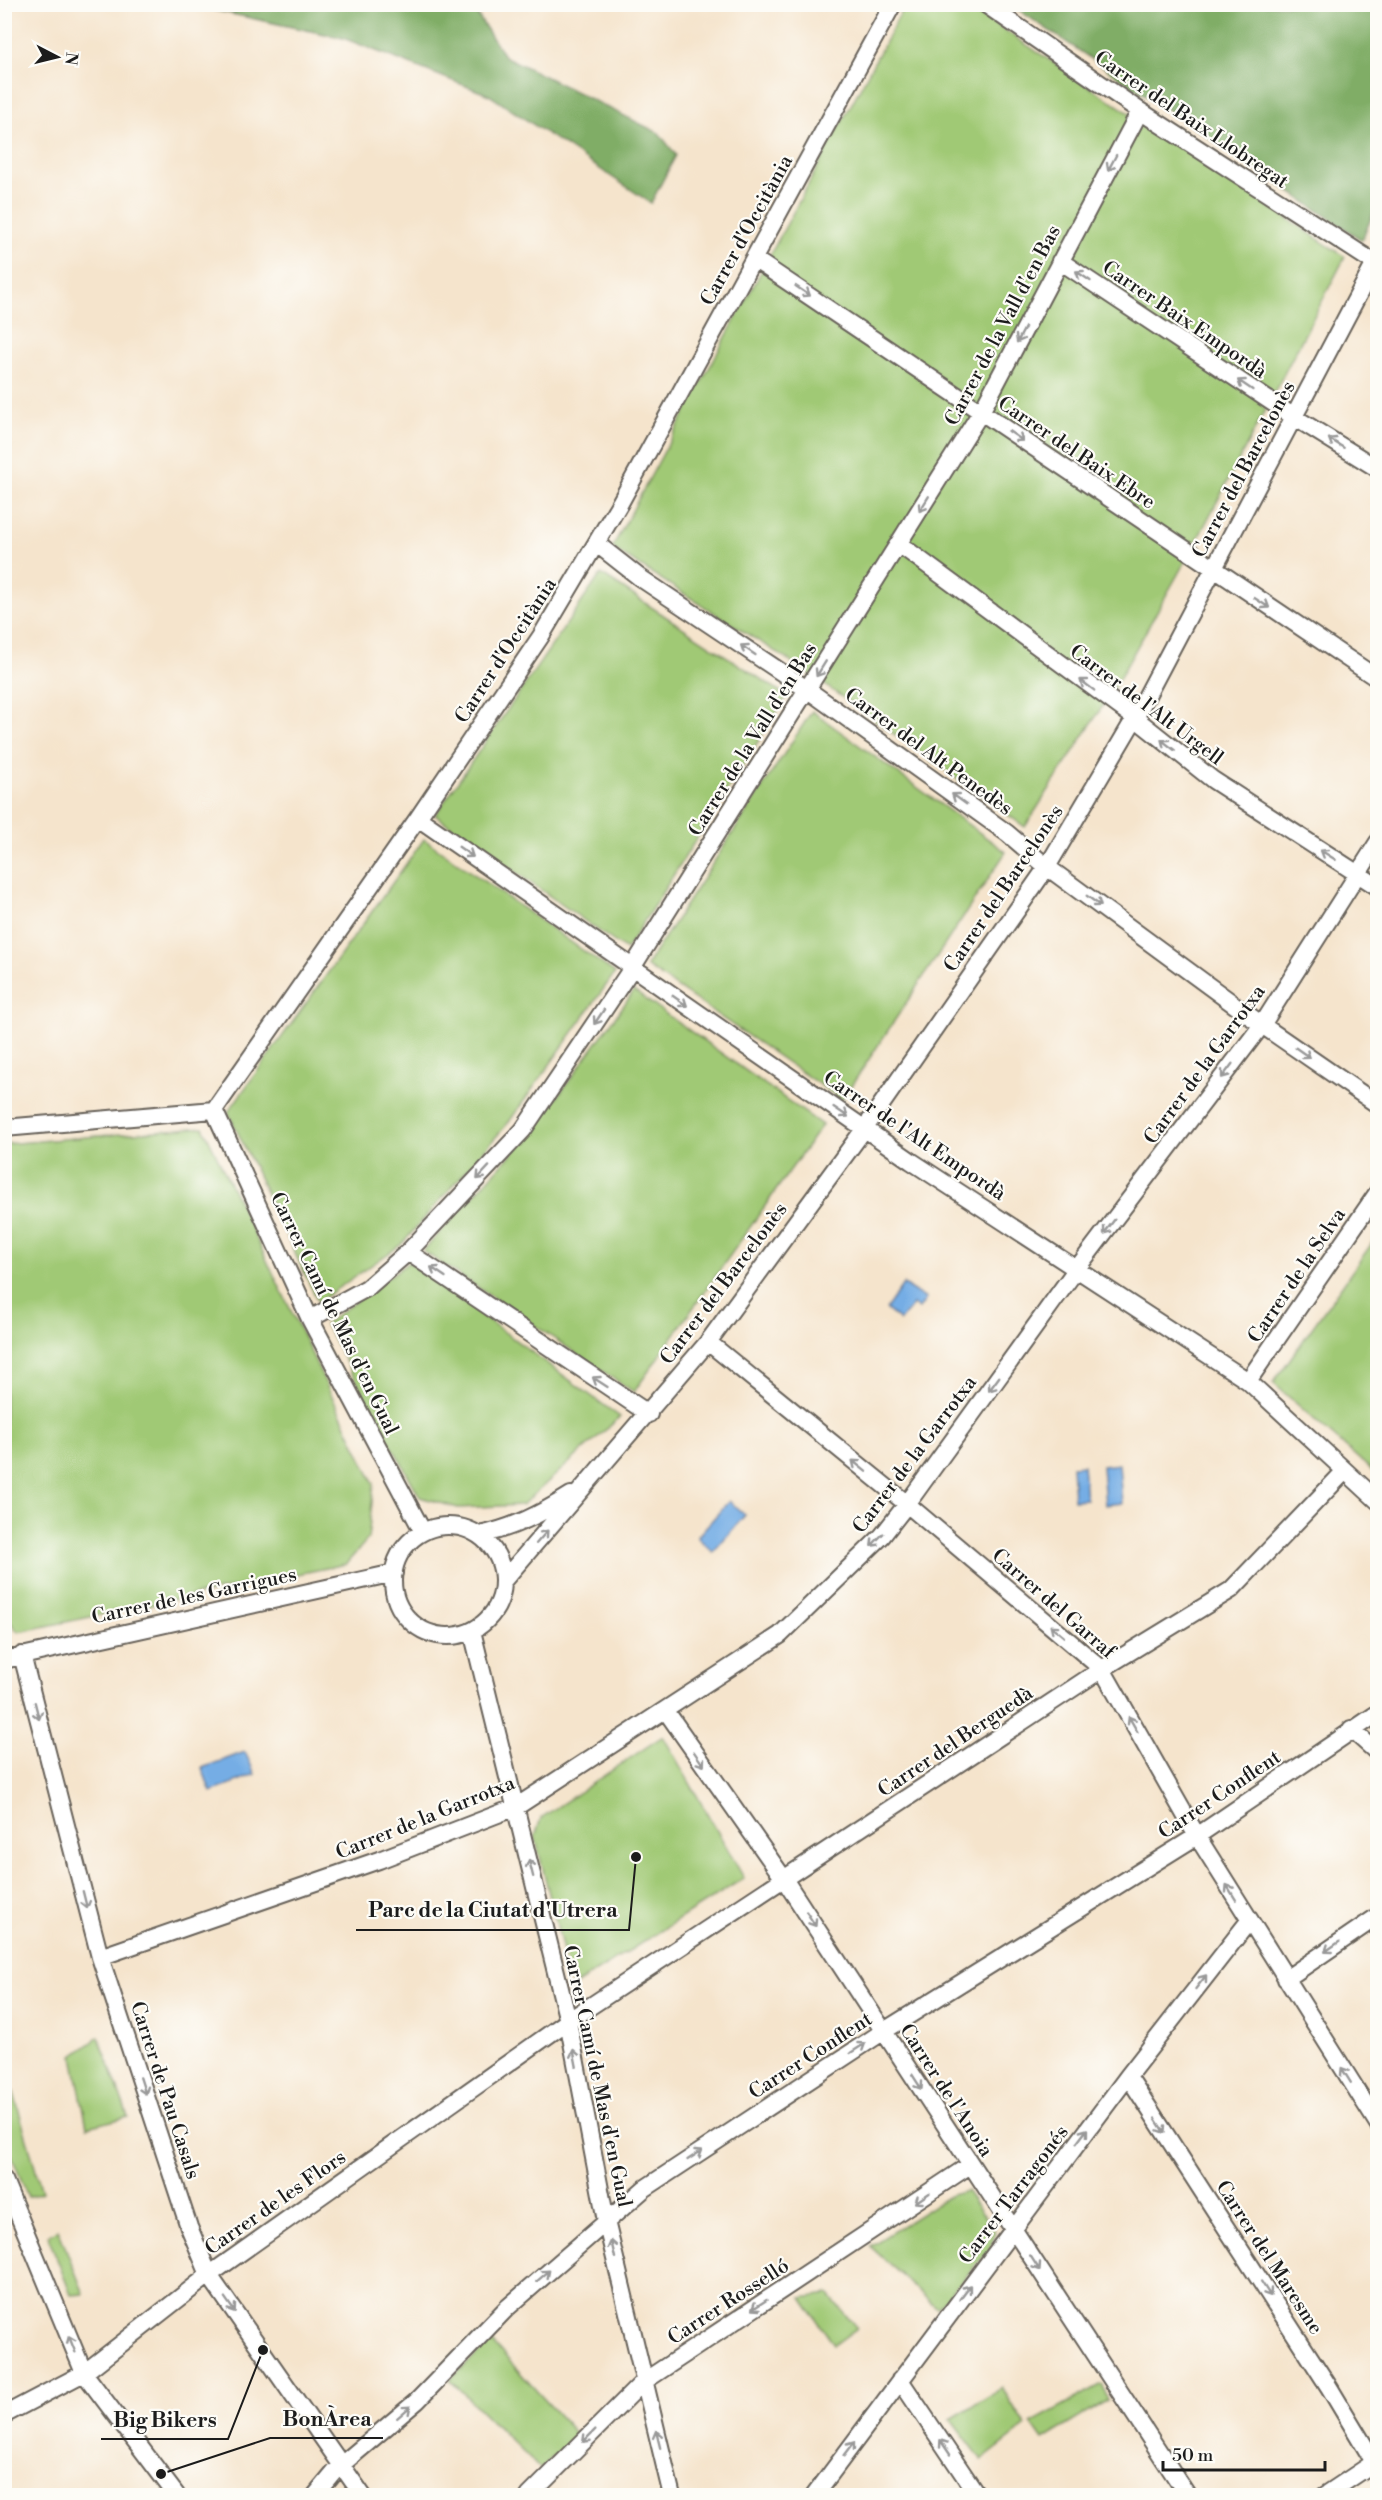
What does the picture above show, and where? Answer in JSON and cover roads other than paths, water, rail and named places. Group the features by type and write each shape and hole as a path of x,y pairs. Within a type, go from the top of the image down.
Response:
{"street":[{"name":"Carrer d'Occitània","path":"214,1110 418,818 541,636 597,544 893,4"},
{"name":"Carrer del Baix Llobregat","path":"985,4 1140,111 1376,264"},
{"name":"Carrer de la Vall d'en Bas","path":"310,1319 367,1288 408,1252 524,1130 632,968 981,412 1140,111"},
{"name":"Carrer del Baix Ebre","path":"754,259 1377,680"},
{"name":"Carrer Baix Empordà","path":"1060,261 1294,417 1377,469"},
{"name":"Carrer del Barcelonès","path":"503,1581 649,1414 708,1342 865,1128 1047,867 1135,718 1376,264"},
{"name":"Carrer del Alt Penedès","path":"597,544 639,577 808,690 1006,833 1047,867 1262,1024 1377,1105"},
{"name":"Carrer de l'Alt Urgell","path":"899,544 1135,718 1213,780 1377,887"},
{"name":"Carrer de l'Alt Empordà","path":"418,818 865,1128 1248,1381 1377,1501"},
{"name":"Carrer de la Garrotxa","path":"100,1957 379,1860 516,1807 780,1635 882,1536 907,1504 1078,1267 1262,1024 1377,842"},
{"path":"4,1128 214,1110"},
{"name":"Carrer Camí de Mas d'en Gual","path":"214,1110 310,1319 423,1532"},
{"name":"Carrer de la Selva","path":"1248,1381 1377,1192"},
{"path":"408,1252 649,1414"},
{"name":"Carrer del Garraf","path":"708,1342 907,1504 1102,1669 1197,1836 1377,2122"},
{"name":"Carrer del Berguedà","path":"568,2021 1102,1669 1231,1590 1344,1472"},
{"name":"Carrer del Barcelonès","path":"478,1535 504,1530 541,1514 586,1484"},
{"path":"451,1526 478,1535 497,1555 503,1581 501,1597 495,1611 472,1631 453,1636 433,1634 416,1625 402,1611 395,1593 394,1573 403,1549 423,1532 451,1526"},
{"name":"Carrer de les Garrigues","path":"4,1660 22,1654 394,1573"},
{"name":"Carrer Camí de Mas d'en Gual","path":"472,1631 568,2021 606,2221 672,2496"},
{"name":"Carrer de Pau Casals","path":"22,1654 100,1957 189,2227 209,2275 363,2496"},
{"name":"Carrer de l'Anoia","path":"666,1711 784,1879 1188,2496"},
{"name":"Carrer Conflent","path":"315,2496 340,2466 417,2401 507,2308 644,2189 884,2031 1197,1836 1377,1713"},
{"path":"1351,1729 1377,1753"},
{"path":"1286,1979 1377,1916"},
{"name":"Carrer Tarragonés","path":"814,2496 1128,2076 1249,1921"},
{"name":"Carrer de les Flors","path":"4,2415 84,2373 209,2275 568,2021"},
{"name":"Carrer del Maresme","path":"1128,2076 1376,2461"},
{"name":"Carrer Rosselló","path":"529,2496 643,2382 970,2165"},
{"path":"4,2180 84,2373 177,2496"},
{"path":"900,2380 978,2496"},
{"path":"1324,2496 1376,2461"}],"water":[{"path":"903,1284 926,1299 919,1309 913,1305 900,1321 886,1309"},
{"path":"1119,1464 1122,1503 1105,1505 1102,1466"},
{"path":"1083,1465 1086,1499 1074,1500 1072,1466"},
{"path":"729,1501 745,1515 713,1552 697,1537"},
{"path":"245,1752 255,1774 211,1792 202,1768"}],"place":[{"name":"Parc de la Ciutat d'Utrera","path":"636,1857"},
{"name":"Big Bikers","path":"263,2350"},
{"name":"BonÀrea","path":"161,2474"}]}
